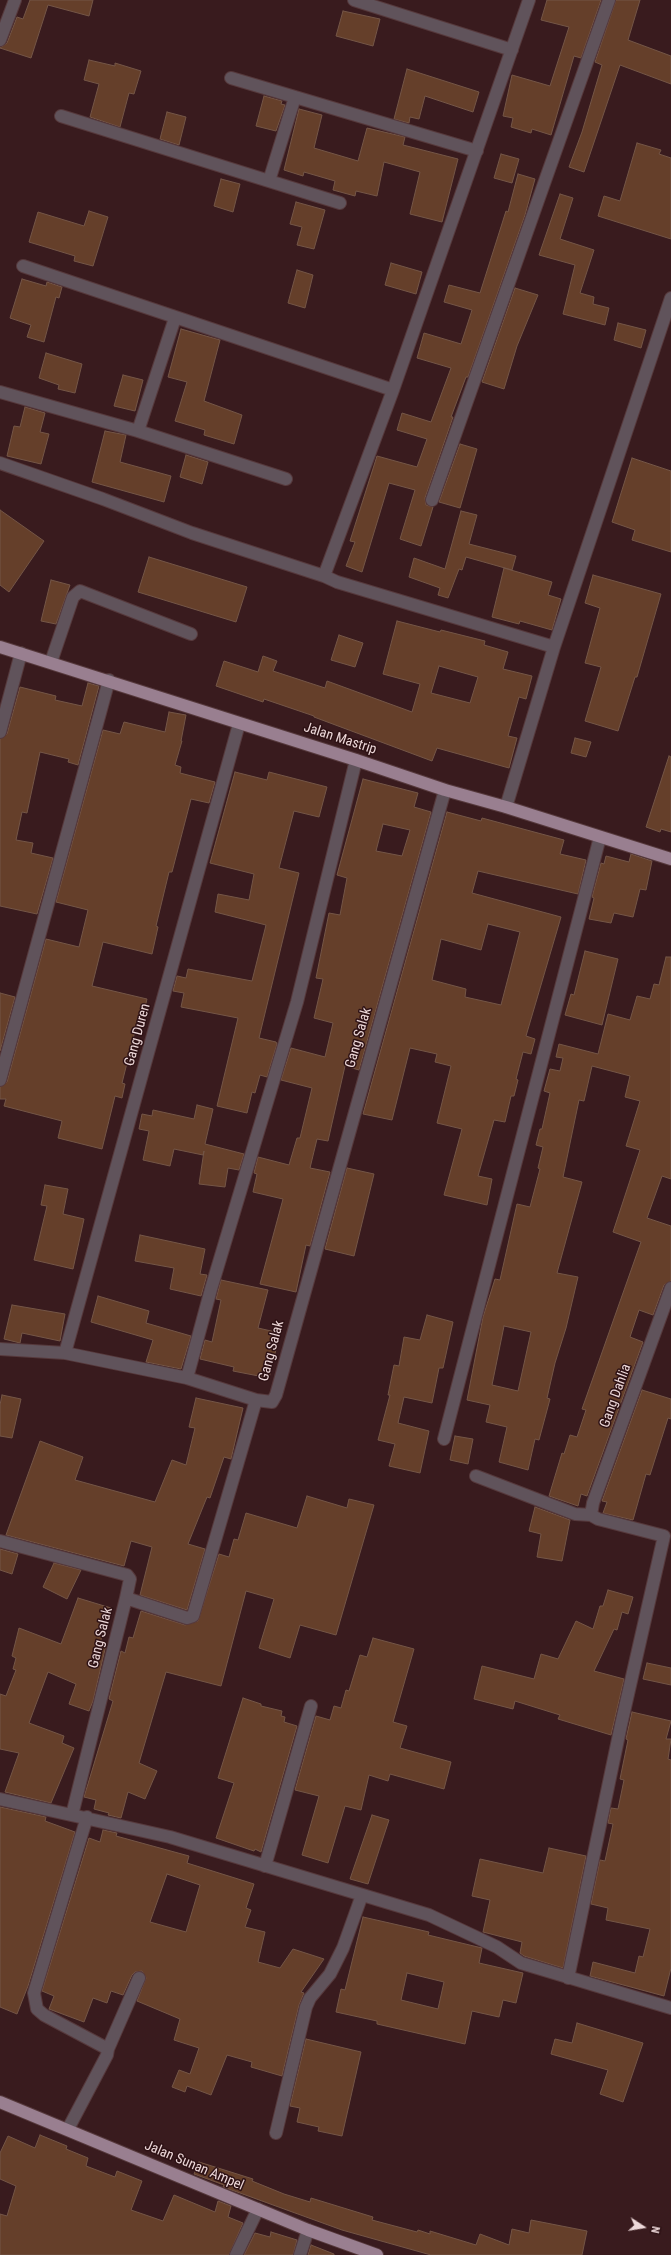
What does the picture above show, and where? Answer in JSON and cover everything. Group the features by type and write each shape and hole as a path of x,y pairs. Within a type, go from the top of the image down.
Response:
{"main road":[{"name":"Jalan Mastrip","path":"0,647 109,680 239,724 356,760 445,790 506,807 671,859"},
{"name":"Jalan Sunan Ampel","path":"0,2102 308,2230 377,2255"}],"street":[{"path":"0,40 16,0"},
{"path":"354,0 512,50"},
{"path":"324,576 393,390 529,0"},
{"path":"432,500 609,0"},
{"path":"231,78 477,151"},
{"path":"269,181 295,97"},
{"path":"61,116 340,203"},
{"path":"23,266 393,390"},
{"path":"506,807 554,647 671,298"},
{"path":"138,431 175,318"},
{"path":"0,392 138,431 286,479"},
{"path":"0,463 192,533 324,576 337,582 554,647"},
{"path":"51,662 73,597 80,591 191,634"},
{"path":"0,732 21,653"},
{"path":"0,1080 109,680"},
{"name":"Gang Duren","path":"65,1354 239,724"},
{"path":"187,1378 211,1289 297,1002 356,760"},
{"name":"Gang Salak","path":"72,1815 126,1598 187,1618 193,1616 256,1400 272,1402 276,1395 445,790"},
{"path":"444,1439 600,837"},
{"name":"Gang Dahlia","path":"591,1515 593,1503 671,1288"},
{"path":"0,1349 65,1354 187,1378 256,1400"},
{"path":"476,1476 575,1514 591,1515 598,1520 664,1536 621,1725 568,1978"},
{"path":"0,1541 127,1575 130,1579 126,1598"},
{"path":"264,1866 311,1706"},
{"path":"0,1799 87,1817 170,1837 430,1915 497,1947 521,1963 671,2008"},
{"path":"87,1817 34,1993 34,2002 37,2009 50,2019 108,2049"},
{"path":"276,2133 306,2007 310,1998 330,1974 343,1948 362,1895"},
{"path":"68,2129 103,2063 139,1978"},
{"path":"236,2255 258,2209"},
{"path":"300,2255 308,2230"}],"building":[{"path":"30,0 93,0 89,16 48,5 31,58 0,48 7,43 17,17 23,19"},
{"path":"547,0 601,0 581,58 574,56 551,135 532,129 531,133 511,127 513,118 503,116 512,75 550,86 569,27 541,20"},
{"path":"616,0 640,0 628,40 671,56 671,84 620,65 584,172 569,167 582,132 602,65 595,62"},
{"path":"343,11 380,19 373,46 336,36"},
{"path":"89,60 115,66 115,63 141,71 134,94 129,93 120,127 90,117 99,84 84,80"},
{"path":"407,69 479,92 473,112 425,96 419,119 410,117 409,123 394,119"},
{"path":"264,96 282,101 281,104 285,105 276,131 256,126"},
{"path":"299,109 322,115 314,148 358,161 367,128 405,137 403,145 458,159 442,222 410,214 420,172 384,162 377,196 356,191 355,196 333,190 335,181 304,172 303,176 284,170"},
{"path":"167,112 186,117 179,145 160,139"},
{"path":"637,143 661,150 659,154 671,158 671,239 598,216 604,196 620,201"},
{"path":"501,154 519,159 512,183 494,178"},
{"path":"518,174 535,179 525,215 468,377 466,377 451,417 453,417 425,498 426,505 433,507 421,546 400,539 415,490 389,483 362,572 346,566 355,542 350,541 377,456 417,467 427,439 397,430 402,413 431,422 451,368 417,358 424,333 461,344 472,310 444,302 449,285 480,293 506,211 508,212"},
{"path":"221,179 240,184 233,212 214,206"},
{"path":"560,194 573,198 560,239 594,250 580,293 594,297 593,304 609,308 605,325 563,314 575,265 539,255"},
{"path":"296,202 325,210 314,249 297,245 302,227 290,224"},
{"path":"89,211 108,217 93,266 74,261 75,256 29,242 38,212 84,226"},
{"path":"391,263 422,272 416,294 385,285"},
{"path":"297,270 313,275 305,308 288,303"},
{"path":"22,279 46,286 47,282 62,287 59,298 56,297 44,342 27,337 31,325 10,318"},
{"path":"515,288 538,295 517,346 504,389 482,382"},
{"path":"618,323 646,330 641,348 614,340"},
{"path":"181,329 220,340 204,401 242,415 234,444 204,435 205,430 175,421 187,382 168,377"},
{"path":"46,353 82,364 75,393 58,389 59,385 39,378"},
{"path":"123,375 143,380 135,411 114,406"},
{"path":"25,407 45,413 40,432 49,434 41,464 7,456 14,426 20,427"},
{"path":"105,431 126,435 120,462 171,476 164,502 92,482"},
{"path":"460,444 477,449 460,508 439,502"},
{"path":"186,455 208,462 202,484 180,477"},
{"path":"632,458 671,471 671,552 632,540 635,530 612,522"},
{"path":"0,510 44,541 9,592 0,585"},
{"path":"461,511 477,515 469,544 516,556 512,570 466,557 462,570 459,569 448,598 438,595 440,588 409,577 414,558 445,569"},
{"path":"149,557 247,587 236,622 138,592"},
{"path":"504,568 552,582 548,595 561,599 552,630 520,621 519,624 492,617"},
{"path":"593,575 661,594 637,677 635,677 618,731 585,721 601,667 585,663 600,608 585,603"},
{"path":"51,580 70,585 56,624 41,621"},
{"path":"397,621 485,641 484,645 508,652 503,669 532,676 526,699 519,697 508,736 517,738 509,768 437,748 432,761 314,716 264,699 263,702 216,686 224,661 258,672 263,656 277,661 273,671 325,688 327,681 412,712 420,684 383,674","holes":["439,666 478,677 470,703 431,693"]},
{"path":"339,635 363,643 355,667 331,660"},
{"path":"88,683 99,686 78,765 68,762 69,759 40,752 27,813 22,812 16,840 33,843 31,853 53,858 37,914 0,906 0,739 7,734 20,687 56,696 55,700 82,706"},
{"path":"169,712 186,715 182,741 175,765 181,767 180,773 215,782 209,803 191,799 172,872 169,872 156,926 158,927 152,954 103,942 92,986 147,999 141,1024 137,1023 122,1083 125,1084 122,1098 115,1096 102,1149 58,1138 62,1121 4,1106 6,1099 0,1099 0,1087 7,1082 46,939 79,947 88,910 56,902 103,730 120,734 124,722 165,732"},
{"path":"575,738 591,742 586,757 571,753"},
{"path":"669,756 671,757 671,832 661,829 660,832 646,827"},
{"path":"235,772 267,780 269,772 327,787 319,817 294,811 279,868 299,873 259,1038 276,1042 277,1044 267,1077 260,1075 255,1093 252,1092 247,1113 217,1106 238,1018 181,1007 184,993 173,991 177,976 186,978 188,969 252,981 266,925 215,912 218,894 249,900 254,874 210,863"},
{"path":"363,779 418,793 414,807 431,812 359,1070 345,1066 328,1141 317,1139 310,1168 330,1172 310,1246 306,1245 296,1292 260,1284 283,1199 253,1192 257,1174 254,1173 258,1157 289,1165 297,1138 300,1138 312,1088 281,1080 291,1048 325,1057 333,1023 314,1018 323,979 316,978 329,913 340,915 347,878 337,875","holes":["383,824 410,830 402,856 376,851"]},
{"path":"447,812 481,821 482,818 564,840 560,854 586,860 578,894 478,871 472,893 561,917 526,1036 535,1039 531,1054 523,1052 516,1079 518,1080 514,1096 511,1096 505,1122 494,1120 478,1176 492,1179 487,1205 444,1195 462,1129 437,1123 451,1066 435,1062 437,1054 410,1048 392,1120 363,1114","holes":["488,924 520,932 501,1005 465,997 466,989 432,980 441,939 481,950"]},
{"path":"631,854 652,861 646,890 640,889 633,917 614,913 611,923 589,919 594,898 592,897 601,863 604,864 606,856 629,862"},
{"path":"585,951 618,959 602,1025 565,1015 571,994 574,995"},
{"path":"666,957 671,957 671,1179 662,1176 647,1218 671,1226 671,1281 664,1285 653,1315 639,1310 630,1337 643,1342 587,1496 581,1494 578,1506 549,1496 562,1453 564,1454 570,1435 577,1437 586,1410 582,1409 641,1242 613,1232 640,1150 626,1146 640,1101 625,1097 630,1076 592,1066 584,1101 579,1100 563,1177 582,1182 557,1273 578,1277 566,1328 555,1363 547,1398 550,1399 539,1440 535,1439 528,1470 499,1462 507,1427 486,1422 490,1405 467,1400 483,1317 495,1279 500,1280 517,1204 530,1207 540,1169 538,1168 543,1147 536,1145 540,1129 542,1129 550,1093 544,1091 550,1069 560,1071 563,1058 556,1057 559,1044 598,1054 608,1014 630,1020 637,996 650,999 654,984 659,985","holes":["504,1326 531,1332 518,1391 492,1385"]},
{"path":"0,993 15,997 0,1051"},
{"path":"197,1105 213,1109 205,1144 244,1154 239,1170 228,1168 225,1187 199,1184 204,1151 203,1155 174,1149 170,1166 143,1160 149,1131 139,1129 142,1114 152,1116 153,1110 194,1119"},
{"path":"347,1168 374,1174 354,1256 325,1249"},
{"path":"45,1185 68,1189 63,1214 84,1219 73,1269 34,1260 47,1206 41,1205"},
{"path":"140,1235 205,1249 200,1274 207,1275 201,1296 170,1289 174,1268 135,1261"},
{"path":"221,1280 268,1290 258,1328 280,1333 269,1378 233,1371 234,1367 200,1359 205,1340 212,1342 221,1300 216,1299"},
{"path":"98,1296 149,1311 146,1323 191,1336 181,1369 146,1362 153,1340 91,1322"},
{"path":"12,1305 65,1314 60,1341 22,1333 20,1343 4,1339"},
{"path":"427,1315 453,1322 443,1368 439,1368 432,1403 404,1397 398,1423 429,1431 420,1473 389,1466 395,1444 378,1440 390,1395 388,1395 394,1365 399,1366 404,1337 420,1340"},
{"path":"642,1390 671,1399 671,1419 668,1418 650,1475 646,1474 633,1520 603,1513 607,1502 602,1501"},
{"path":"2,1395 21,1399 12,1438 0,1436 0,1405"},
{"path":"196,1398 243,1408 231,1459 224,1457 210,1498 207,1497 188,1544 205,1549 187,1610 140,1595 152,1547 131,1541 124,1566 6,1535 40,1441 83,1457 75,1480 155,1502 172,1460 186,1465 195,1428 189,1427"},
{"path":"455,1436 473,1439 468,1464 450,1460"},
{"path":"307,1496 347,1508 349,1499 374,1505 336,1635 300,1625 290,1658 259,1648 274,1599 246,1591 221,1686 166,1672 139,1763 157,1771 145,1799 128,1792 121,1818 108,1815 109,1813 94,1809 96,1800 84,1797 113,1701 109,1699 121,1651 125,1653 129,1637 133,1638 141,1611 185,1625 198,1621 219,1554 229,1557 234,1539 238,1540 246,1513 297,1528"},
{"path":"535,1507 570,1520 562,1561 537,1557 541,1534 529,1531"},
{"path":"0,1549 18,1554 12,1574 0,1570"},
{"path":"54,1563 81,1570 67,1599 43,1587"},
{"path":"608,1590 633,1597 628,1614 622,1612 617,1630 614,1629 594,1671 624,1679 611,1735 558,1719 560,1715 515,1701 513,1709 474,1699 482,1666 534,1679 541,1654 558,1659 576,1621 593,1629 600,1606 603,1606"},
{"path":"78,1598 111,1608 100,1643 106,1645 93,1701 89,1711 69,1704 76,1684 48,1672 29,1723 64,1736 62,1743 74,1748 51,1803 5,1792 19,1753 0,1749 0,1694 6,1696 16,1670 13,1669 16,1658 12,1656 19,1628 61,1644"},
{"path":"373,1638 414,1649 393,1722 407,1726 400,1748 451,1762 444,1789 390,1774 388,1781 369,1775 361,1810 345,1806 328,1863 302,1855 319,1796 295,1790 316,1716 330,1720 334,1706 341,1708 346,1690 349,1691 360,1655 367,1657"},
{"path":"647,1663 671,1668 671,1685 643,1679"},
{"path":"243,1698 261,1704 261,1706 282,1711 281,1716 285,1717 284,1722 297,1726 261,1852 216,1838 234,1783 218,1778"},
{"path":"632,1712 671,1721 666,1739 671,1739 668,1759 671,1760 671,1968 664,1996 590,1976 593,1962 635,1973 639,1956 643,1957 650,1929 606,1920 608,1908 591,1904 600,1860 605,1861 613,1824 608,1823 611,1808 618,1809 624,1780 620,1779"},
{"path":"0,1807 46,1817 45,1821 75,1832 28,1986 17,2014 0,2007"},
{"path":"372,1815 389,1820 368,1884 350,1879"},
{"path":"103,1830 117,1833 116,1836 189,1856 187,1863 254,1884 246,1908 251,1910 245,1927 265,1932 258,1962 280,1968 293,1949 324,1959 301,1992 304,1993 299,2005 282,2076 251,2067 252,2062 227,2055 211,2095 187,2086 185,2092 172,2087 179,2070 190,2074 199,2048 174,2040 180,2019 137,2001 146,1978 142,1971 135,1972 132,1975 123,1995 111,1991 107,2003 93,1998 84,2022 49,2009 54,1996 42,1991 89,1838 100,1842","holes":["167,1874 200,1885 186,1932 150,1922"]},
{"path":"549,1848 586,1856 563,1968 524,1956 520,1953 522,1942 483,1932 490,1900 472,1896 480,1859 543,1873"},
{"path":"363,1917 429,1932 428,1935 482,1948 479,1963 523,1973 516,2003 503,2000 499,2017 472,2011 465,2044 377,2024 377,2021 336,2012 341,1989 345,1990","holes":["407,1973 444,1982 438,2009 401,2000"]},
{"path":"577,2023 643,2043 623,2102 600,2094 608,2070 551,2054 555,2039 572,2043"},
{"path":"306,2039 361,2052 342,2136 318,2131 319,2127 297,2122 300,2108 290,2106"},
{"path":"40,2135 67,2146 66,2149 88,2158 86,2166 115,2177 117,2171 142,2181 131,2210 163,2221 174,2195 215,2212 218,2201 231,2206 228,2217 243,2223 229,2255 0,2255 0,2214 7,2216 16,2186 0,2179 0,2153 8,2136 35,2148"},
{"path":"199,2162 253,2179 252,2181 284,2194 310,2202 311,2198 373,2217 372,2220 417,2232 418,2230 430,2234 430,2231 476,2245 480,2234 509,2245 512,2229 529,2233 531,2220 587,2231 582,2255 431,2255 342,2230 223,2187 224,2185 194,2174"},
{"path":"271,2232 297,2240 293,2255 244,2255 255,2233 270,2237"},
{"path":"311,2245 334,2254 334,2255 308,2255"}]}
